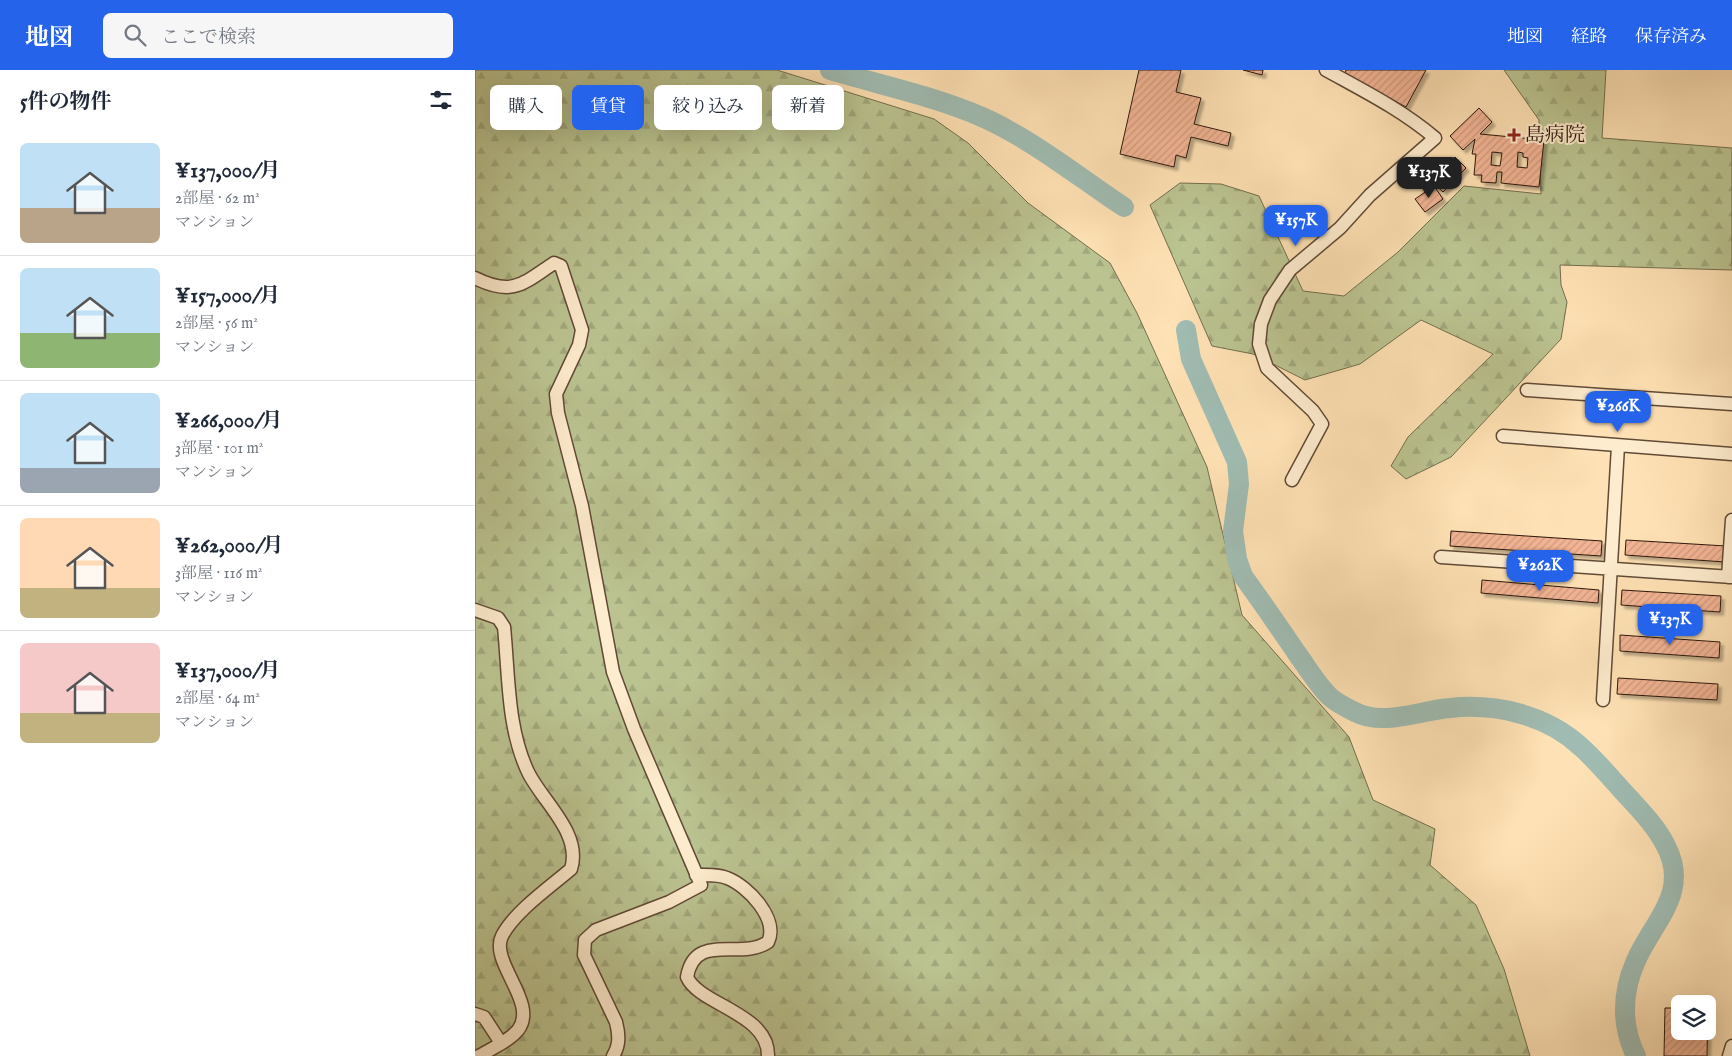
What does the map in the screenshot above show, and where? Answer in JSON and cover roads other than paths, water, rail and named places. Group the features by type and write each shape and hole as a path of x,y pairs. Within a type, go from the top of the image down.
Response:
{"street":[{"path":"1293,480 1321,424 1313,411 1267,368 1259,344 1261,324 1270,300 1290,270 1340,228 1370,195 1435,138 1418,123 1390,105 1326,70"},
{"path":"475,278 485,283 513,287 521,286 554,263 561,266 582,330 579,345 556,394 557,413 583,506 613,672 634,729 697,874 700,887 596,930 585,940 584,955 619,1032 617,1050 613,1056"},
{"path":"1527,390 1732,404"},
{"path":"1503,436 1732,454"},
{"path":"1603,700 1618,446"},
{"path":"1441,557 1611,567 1730,577 1732,520"},
{"path":"475,610 498,618 504,627 515,734 523,762 536,787 554,809 563,826 574,857 571,869 513,920 502,936 499,950 519,999 522,1014 518,1030 479,1056"},
{"path":"697,874 727,878 741,885 760,904 766,915 771,929 768,942 745,950 704,951 691,963 687,977 695,988 735,1012 761,1034 767,1042 768,1056"},
{"path":"475,1014 484,1016 501,1043"},
{"path":"1729,1056 1732,1046"}],"waterway":[{"path":"830,70 926,97 982,117 1036,147 1124,207"},
{"path":"1186,330 1191,359 1237,462 1239,484 1233,531 1237,559 1243,576 1324,691 1334,700 1352,710 1366,716 1378,718 1390,718 1439,709 1485,707 1536,719 1567,735 1585,751 1645,816 1662,838 1673,863 1674,879 1671,894 1666,908 1635,963 1626,998 1625,1010 1628,1033 1636,1056"}],"place":[{"name":"島病院","path":"1514,135"}]}
